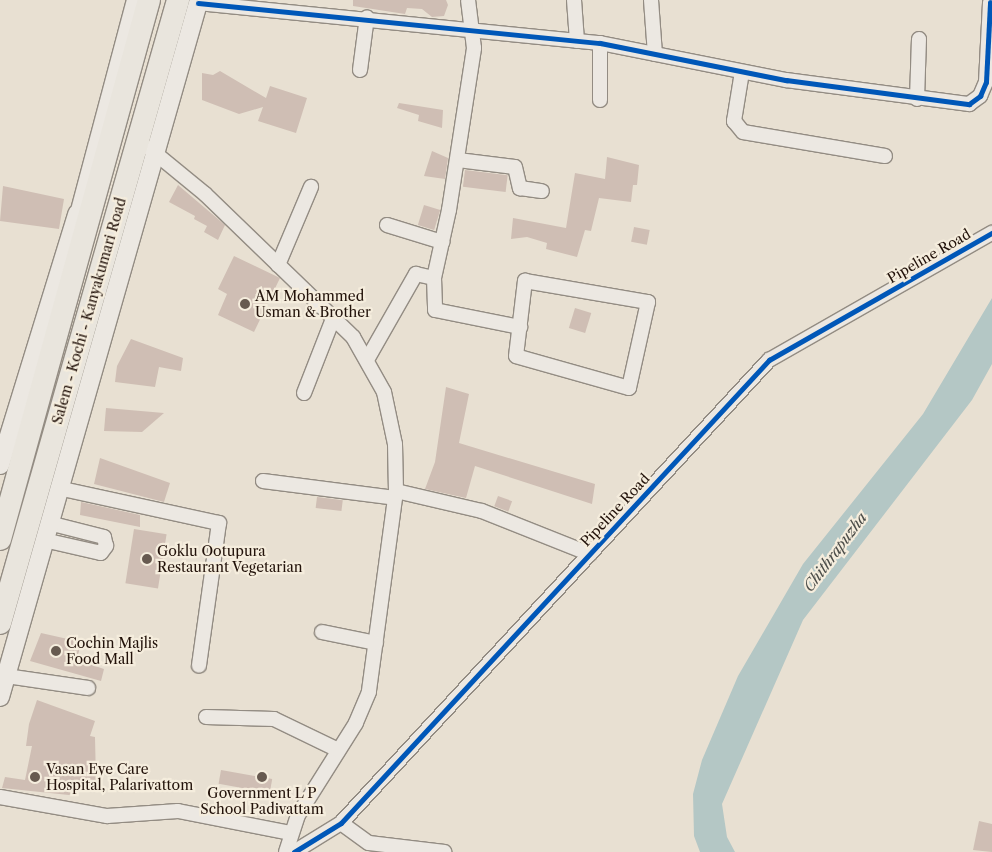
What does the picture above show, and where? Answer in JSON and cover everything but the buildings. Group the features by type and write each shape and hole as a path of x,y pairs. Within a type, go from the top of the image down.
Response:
{"highway":[{"name":"Salem - Kochi - Kanyakumari Road","path":"0,539 149,0"},
{"name":"Salem - Kochi - Kanyakumari Road","path":"0,623 55,462 90,310 146,146 192,1"},
{"path":"66,302 90,310"}],"street":[{"path":"0,465 77,214 134,0"},
{"path":"468,0 474,48 458,160 434,278 435,310 520,327"},
{"path":"574,0 577,41"},
{"path":"650,0 655,54"},
{"path":"192,1 472,27 600,43 742,72 917,100 969,104 980,96 986,82 990,2"},
{"path":"360,70 367,17"},
{"path":"917,100 920,39"},
{"path":"600,43 600,100"},
{"path":"742,72 734,121 743,132 884,156"},
{"path":"0,697 58,488 55,462 146,146 334,316 368,358 384,392 395,444 395,495 369,692 290,833 286,852"},
{"path":"458,160 515,167 520,188 542,192"},
{"path":"278,265 312,187"},
{"path":"387,225 442,242"},
{"name":"Pipeline Road","path":"294,852 341,823 769,360 992,234"},
{"path":"368,358 416,274 434,278"},
{"path":"525,280 648,302 629,388 516,356 520,327 525,280"},
{"path":"304,393 334,316"},
{"path":"263,481 395,495 482,511 590,554"},
{"path":"58,488 219,523 199,666"},
{"path":"322,632 376,643"},
{"path":"6,676 88,688"},
{"path":"206,717 274,719 338,750"},
{"path":"0,797 107,816 178,810 290,833"},
{"path":"341,823 369,843 444,852"}],"water":[{"name":"Chithrapuzha","path":"992,298 992,364 972,400 803,620 722,804 727,837 735,852 700,852 694,836 693,794 702,760 738,676 803,564 923,414"}],"cycle path":[{"path":"198,3 600,43 786,80 969,104 980,96 986,82 990,2"},
{"path":"294,852 341,823 769,360 992,233"}],"place":[{"name":"AM Mohammed Usman & Brother","path":"245,304"},
{"name":"Goklu Ootupura Restaurant Vegetarian","path":"147,559"},
{"name":"Cochin Majlis Food Mall","path":"56,651"},
{"name":"Vasan Eye Care Hospital, Palarivattom","path":"35,777"},
{"name":"Government L P School Padivattam","path":"262,777"}]}
